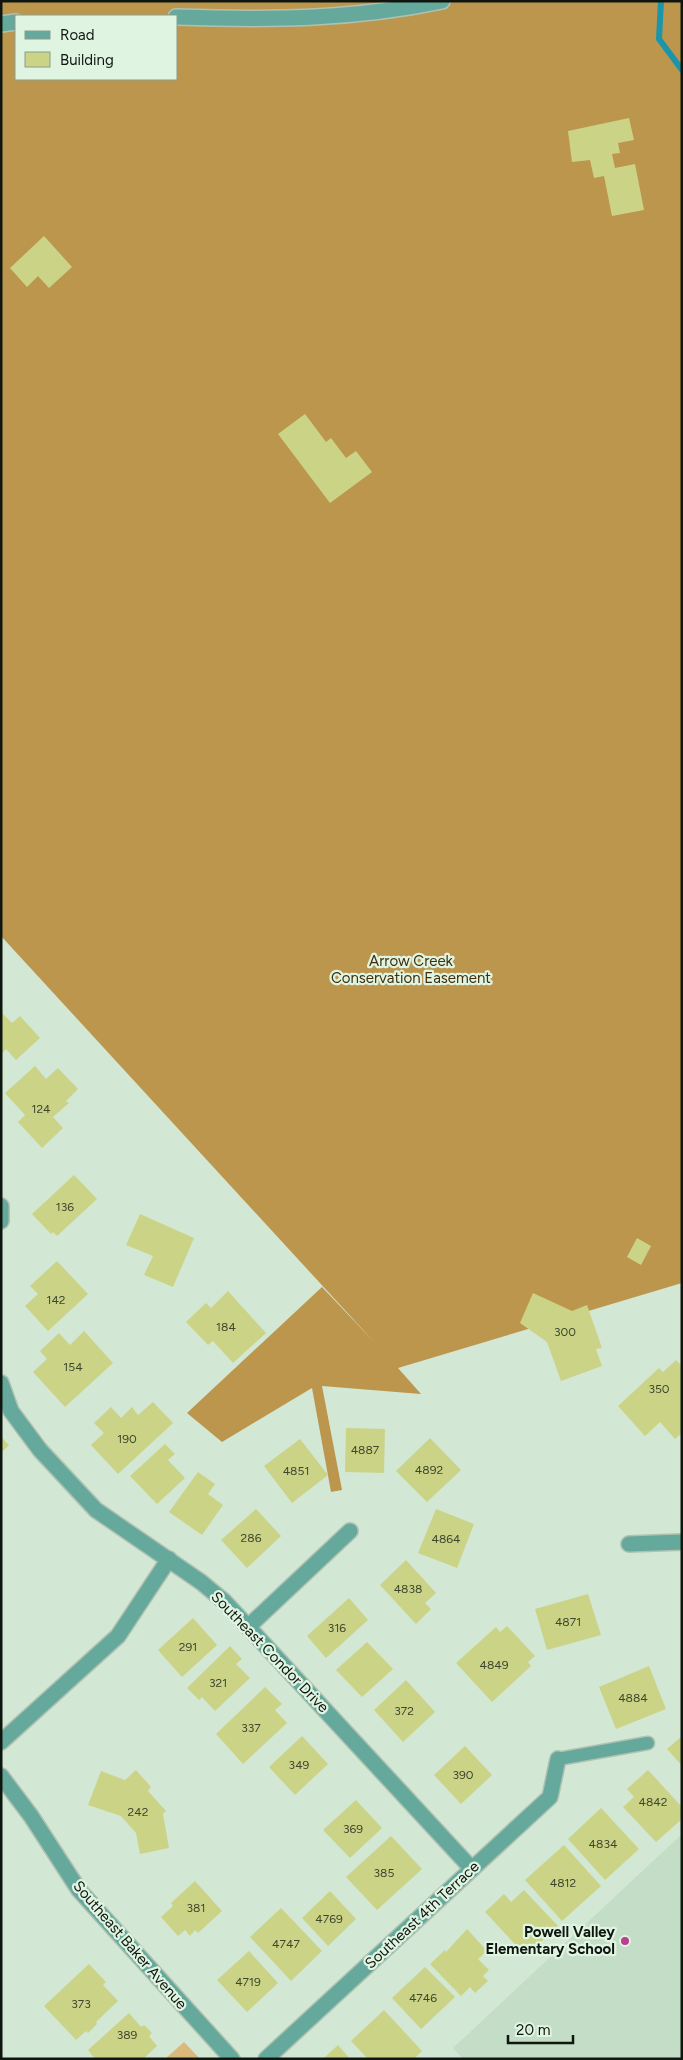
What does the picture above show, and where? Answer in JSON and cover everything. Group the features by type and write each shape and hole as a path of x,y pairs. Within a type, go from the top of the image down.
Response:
{"street":[{"path":"178,18 320,18 395,11 442,1"},
{"path":"1,24 15,22"},
{"path":"1,1206 1,1221"},
{"name":"Southeast Condor Drive","path":"1,1383 12,1411 34,1442 96,1510 169,1559 225,1602 472,1869"},
{"path":"249,1626 350,1531"},
{"path":"629,1544 682,1542"},
{"path":"1,1742 118,1636 169,1559"},
{"name":"Southeast 4th Terrace","path":"266,2059 550,1797 558,1759"},
{"name":"Southeast Baker Avenue","path":"1,1776 31,1816 79,1890 232,2059"}],"lane":[{"path":"558,1759 648,1743"}],"shaded area":[{"name":"Powell Valley Elementary School","path":"682,1834 682,2059 463,2059 453,2048"},
{"path":"184,2042 200,2059 165,2059"}],"green space":[{"name":"Arrow Creek Conservation Easement","path":"1,1 682,1 682,1283 398,1368 421,1394 322,1386 342,1490 331,1492 312,1388 222,1442 187,1413 322,1287 376,1344 1,936"}],"building":[{"path":"629,118 634,140 618,143 620,153 612,154 615,168 635,164 644,210 612,216 604,176 594,178 590,160 572,162 568,131"},
{"path":"44,236 72,267 49,288 38,276 27,287 10,268"},
{"path":"305,414 326,442 331,438 346,458 356,451 372,472 330,503 278,434"},
{"path":"1,1012 12,1023 20,1016 40,1038 16,1060 6,1049 1,1054"},
{"path":"35,1066 46,1079 58,1068 78,1089 66,1101 69,1103 53,1117 63,1128 42,1148 18,1122 25,1115 5,1093"},
{"path":"74,1175 97,1199 57,1236 53,1232 51,1234 32,1214"},
{"path":"140,1214 194,1238 173,1287 144,1275 153,1256 126,1245"},
{"path":"637,1238 651,1246 641,1265 627,1257"},
{"path":"57,1261 88,1294 48,1331 25,1306 38,1294 30,1286"},
{"path":"228,1291 266,1333 233,1363 213,1341 208,1345 186,1322 206,1303 211,1308"},
{"path":"533,1293 572,1311 587,1305 602,1348 596,1349 602,1366 561,1381 547,1342 520,1323"},
{"path":"84,1331 113,1363 65,1407 33,1372 47,1359 40,1351 59,1333 70,1345"},
{"path":"676,1360 682,1366 682,1433 675,1439 660,1422 645,1436 618,1406 659,1368 663,1372"},
{"path":"153,1402 173,1423 118,1474 91,1445 104,1433 94,1423 111,1407 121,1418 132,1407 138,1415"},
{"path":"346,1428 385,1429 384,1473 345,1472"},
{"path":"1,1437 9,1445 1,1453"},
{"path":"430,1438 461,1470 427,1502 396,1471"},
{"path":"300,1439 328,1475 292,1503 264,1466"},
{"path":"165,1444 175,1454 168,1460 185,1478 157,1504 130,1476"},
{"path":"198,1472 215,1484 208,1494 223,1505 202,1535 169,1512"},
{"path":"256,1509 281,1536 247,1568 221,1540"},
{"path":"436,1509 474,1524 457,1568 418,1553"},
{"path":"406,1560 436,1593 425,1603 431,1609 416,1624 380,1585"},
{"path":"588,1594 601,1635 547,1650 535,1609"},
{"path":"349,1598 368,1620 326,1658 307,1636"},
{"path":"193,1618 217,1645 182,1677 158,1650"},
{"path":"507,1626 535,1656 528,1662 531,1666 492,1702 456,1663 496,1627 500,1632"},
{"path":"367,1642 393,1669 362,1697 336,1670"},
{"path":"230,1646 242,1659 236,1664 250,1678 215,1711 202,1697 199,1700 187,1688"},
{"path":"649,1666 666,1709 616,1729 599,1687"},
{"path":"406,1680 435,1712 403,1742 374,1710"},
{"path":"265,1687 282,1704 275,1710 287,1723 243,1764 216,1734"},
{"path":"302,1736 328,1764 295,1795 269,1767"},
{"path":"682,1736 682,1766 667,1749"},
{"path":"465,1746 492,1775 461,1804 434,1775"},
{"path":"136,1770 151,1787 148,1791 166,1811 163,1814 169,1848 140,1854 136,1833 121,1816 88,1805 101,1771 125,1780"},
{"path":"648,1770 682,1807 682,1819 656,1842 623,1807 634,1797 627,1789"},
{"path":"356,1800 382,1828 350,1858 323,1830"},
{"path":"601,1808 639,1849 605,1880 568,1839"},
{"path":"391,1836 422,1869 377,1910 346,1877"},
{"path":"564,1845 601,1886 562,1921 525,1880"},
{"path":"195,1881 222,1911 198,1933 195,1930 190,1936 185,1930 178,1936 161,1917 173,1906 171,1903"},
{"path":"524,1890 558,1926 526,1956 485,1912 504,1894 511,1902"},
{"path":"330,1891 356,1919 328,1946 302,1918"},
{"path":"281,1908 322,1951 291,1981 250,1937"},
{"path":"467,1929 487,1951 478,1959 489,1970 483,1976 488,1981 475,1993 470,1987 461,1996 430,1964 445,1950 446,1952"},
{"path":"249,1951 278,1983 247,2012 217,1980"},
{"path":"89,1964 106,1982 103,1985 118,2001 96,2022 97,2024 88,2033 86,2031 76,2040 44,2006"},
{"path":"425,1967 455,1997 421,2029 392,1998"},
{"path":"384,2010 422,2051 414,2059 368,2059 351,2041"},
{"path":"129,2013 141,2027 144,2025 152,2033 149,2036 157,2046 143,2059 95,2059 88,2050"},
{"path":"338,2045 350,2059 323,2059"}],"waterway":[{"path":"661,1 659,39 682,70"}],"place":[{"name":"Powell Valley Elementary School","path":"625,1941"}]}
